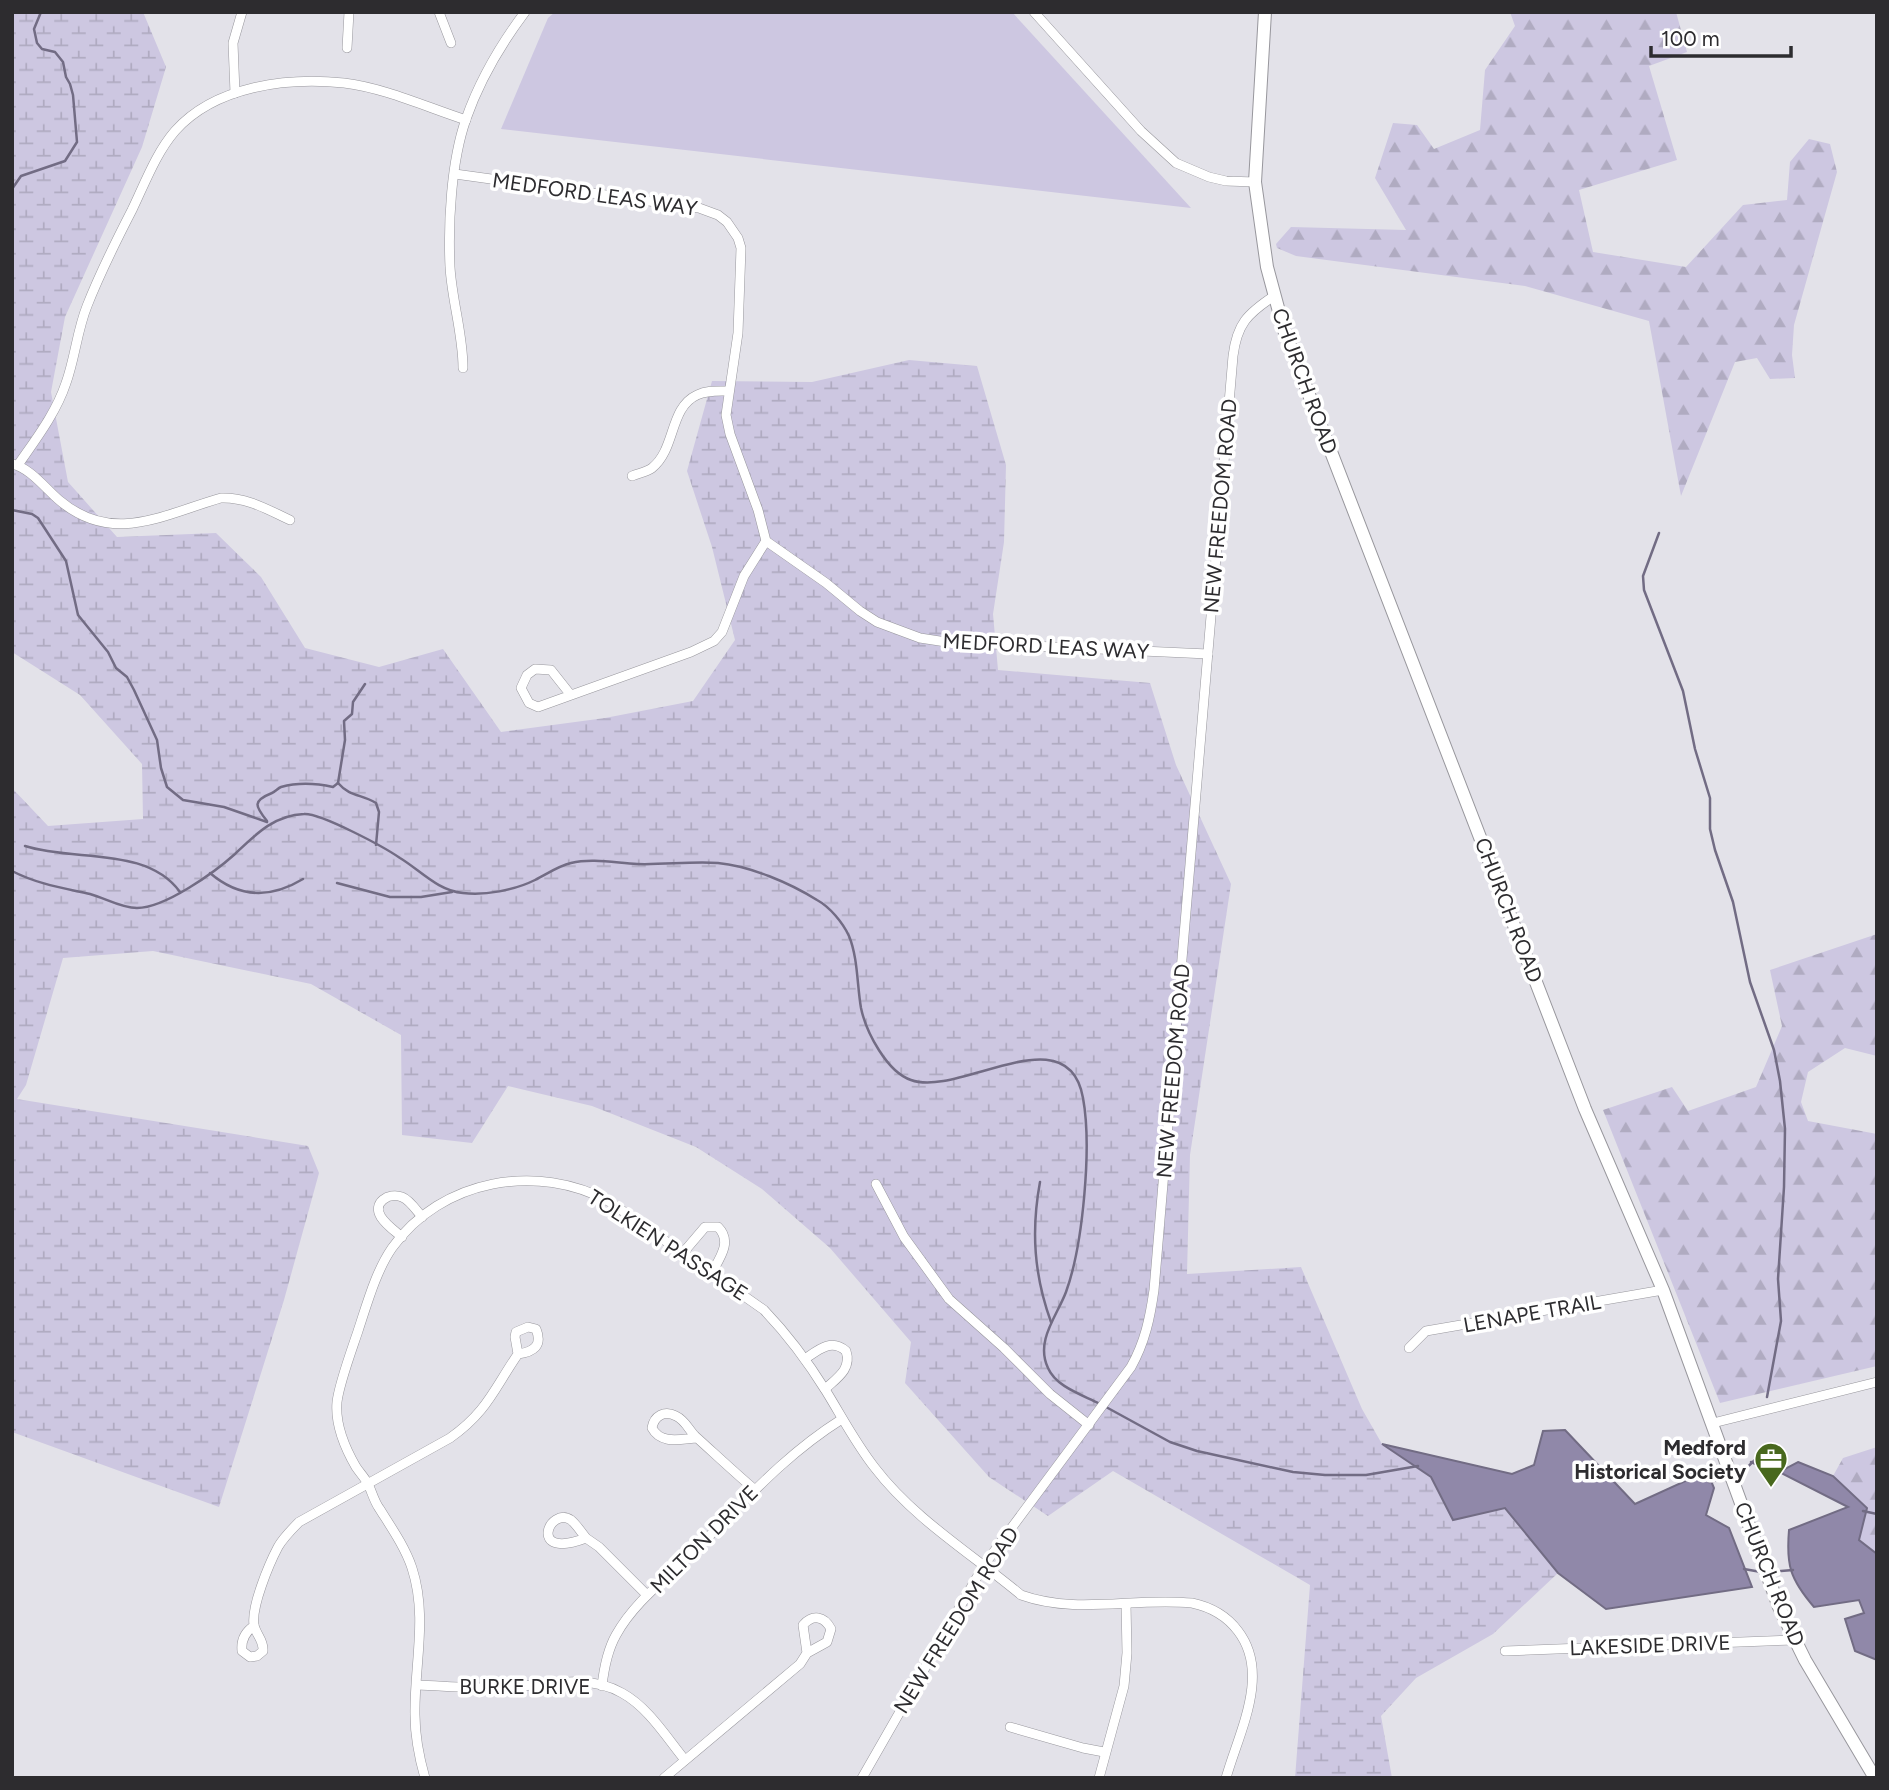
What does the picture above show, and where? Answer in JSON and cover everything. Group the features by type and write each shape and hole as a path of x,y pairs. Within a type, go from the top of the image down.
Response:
{"main road":[{"name":"CHURCH ROAD","path":"1265,12 1255,183 1261,236 1273,296 1299,371 1585,1109 1662,1290 1775,1595 1794,1640 1875,1778"}],"street":[{"path":"234,93 233,43 242,12"},
{"path":"347,48 349,12"},
{"path":"439,12 451,43"},
{"path":"463,368 462,342 450,267 455,174 466,120 497,55 525,12"},
{"path":"1034,12 1141,131 1176,163 1209,177 1255,183"},
{"path":"290,520 247,500 221,498 139,524 98,521 72,510 15,465 61,397 86,307 157,158 170,137 183,124 214,102 234,93 287,83 344,83 466,120"},
{"name":"MEDFORD LEAS WAY","path":"455,174 699,208 718,215 727,222 738,238 742,260 738,333 727,424 758,510 766,541 877,622 920,638 946,642 1208,654"},
{"name":"NEW FREEDOM ROAD","path":"862,1778 984,1565 1116,1388 1142,1348 1148,1330 1154,1290 1235,342 1242,322 1259,305 1273,296"},
{"path":"632,476 650,470 659,461 681,410 692,397 706,392 729,391"},
{"path":"570,694 551,670 535,669 527,675 521,688 529,703 538,707 691,652 714,641 722,632 744,576 766,541"},
{"name":"TOLKIEN PASSAGE","path":"425,1778 415,1728 420,1622 415,1582 406,1554 378,1507 367,1482 357,1469 343,1438 337,1401 369,1300 392,1249 402,1237 422,1217 452,1199 488,1185 523,1180 558,1182 586,1189 610,1202 764,1310 805,1359 875,1468 901,1498 921,1517 1021,1595 1061,1605 1181,1602 1202,1605 1229,1620 1248,1647 1253,1669 1251,1692 1226,1778"},
{"path":"876,1184 904,1237 949,1299 1050,1394 1092,1421"},
{"path":"402,1237 381,1218 378,1207 380,1202 391,1195 401,1196 407,1199 422,1217"},
{"path":"682,1254 705,1227 718,1227 723,1232 725,1244 711,1273"},
{"name":"LENAPE TRAIL","path":"1409,1348 1426,1331 1662,1290"},
{"path":"805,1359 832,1345 838,1345 846,1351 848,1361 845,1371 825,1389"},
{"path":"254,1626 264,1582 278,1546 288,1533 299,1522 450,1438 468,1424 484,1409 518,1354"},
{"path":"1713,1423 1877,1382"},
{"path":"697,1438 660,1438 652,1428 653,1421 660,1414 674,1415 754,1489"},
{"name":"MILTON DRIVE","path":"602,1686 605,1662 616,1634 647,1595 754,1489 810,1439 842,1419"},
{"path":"586,1538 647,1595"},
{"path":"1099,1778 1124,1686 1127,1653 1126,1604"},
{"name":"LAKESIDE DRIVE","path":"1505,1651 1794,1640"},
{"path":"664,1778 790,1673 807,1653"},
{"name":"BURKE DRIVE","path":"418,1685 495,1688 580,1682 602,1686 622,1693 632,1700 685,1760"},
{"path":"1010,1727 1104,1752"}],"green space":[{"path":"12,12 143,12 166,67 142,147 65,317 51,392 68,482 117,537 216,533 261,577 305,648 379,667 443,649 501,732 605,718 693,701 735,640 712,547 687,471 712,381 812,382 909,360 977,366 1006,465 1004,542 993,614 998,670 1150,683 1176,765 1231,884 1190,1155 1187,1274 1301,1267 1362,1409 1382,1444 1431,1477 1453,1520 1505,1507 1558,1573 1493,1634 1416,1678 1381,1716 1392,1778 1295,1778 1310,1585 1113,1471 1048,1516 989,1477 905,1383 911,1342 830,1248 762,1189 696,1147 592,1106 508,1086 472,1143 402,1135 401,1035 311,984 153,951 63,958 26,1085 17,1099 308,1146 319,1173 284,1300 219,1507 12,1432 12,788 48,826 143,819 142,764 80,695 12,652"},
{"path":"555,12 1012,12 1191,208 501,129 548,18"},
{"path":"1510,12 1676,12 1687,52 1649,66 1677,160 1579,190 1593,252 1686,267 1743,205 1787,200 1790,162 1809,139 1830,144 1837,172 1794,325 1792,355 1795,378 1770,379 1757,358 1735,362 1681,496 1649,321 1525,286 1296,256 1277,248 1276,244 1291,227 1406,230 1375,178 1393,123 1417,125 1434,149 1480,130 1485,70 1515,26"},
{"path":"1877,934 1877,1056 1845,1048 1808,1072 1801,1102 1808,1121 1877,1134 1877,1366 1720,1403 1603,1110 1672,1087 1688,1111 1756,1087 1782,1026 1770,970"},
{"path":"1877,1447 1877,1554 1859,1540 1867,1508 1833,1476 1843,1458"}],"shaded area":[{"path":"1565,1430 1635,1504 1707,1471 1714,1488 1706,1515 1729,1528 1752,1587 1606,1609 1558,1573 1505,1508 1453,1520 1431,1477 1382,1444 1512,1474 1534,1465 1543,1431"},
{"path":"1798,1462 1833,1476 1867,1508 1859,1540 1877,1554 1877,1660 1855,1651 1845,1619 1864,1613 1859,1600 1814,1607 1791,1571 1788,1553 1789,1530 1848,1507 1779,1472"}],"waterway":[{"path":"12,189 21,176 65,161 77,142 73,95 63,62 55,52 42,49 37,43 34,29 41,12"},
{"path":"12,510 38,518 66,561 78,615 108,652 116,668 127,677 134,690 157,740 167,787 183,800 224,807 267,822"},
{"path":"1659,533 1643,576 1644,590 1683,691 1695,749 1710,798 1710,829 1715,850 1733,902 1750,982 1774,1050 1780,1081 1785,1129 1778,1279 1781,1321 1767,1397"},
{"path":"338,783 345,740 344,721 352,714 353,702 365,684"},
{"path":"338,783 347,791 376,803 379,812 376,845"},
{"path":"267,821 258,808 258,801 280,788 294,784 333,787 338,783"},
{"path":"12,871 125,906 148,906 175,896 203,879 274,822 304,814 324,819 352,832 392,853 437,884 463,893 480,894 509,889 527,884 566,864 587,861 718,863 769,876 795,887 827,907 846,931 852,944 861,1008 868,1028 886,1060 902,1076 911,1080 932,1082 1035,1060 1057,1062 1073,1074 1083,1098 1086,1118 1084,1196 1072,1272 1044,1348 1052,1375 1071,1390 1100,1404"},
{"path":"25,846 45,851 130,861 166,877 180,892"},
{"path":"210,873 232,887 255,893 279,890 303,879"},
{"path":"337,883 390,897 421,897 452,892"},
{"path":"1040,1182 1036,1253 1041,1287 1051,1322"},
{"path":"1106,1407 1170,1442 1197,1451 1293,1472 1366,1475 1418,1466"},
{"path":"1735,1476 1765,1452"},
{"path":"1751,1462 1775,1472 1782,1472"},
{"path":"1709,1482 1726,1478"},
{"path":"1863,1511 1877,1514"},
{"path":"1744,1569 1761,1572"},
{"path":"1771,1572 1793,1570"}],"place":[{"name":"Medford Historical Society","path":"1771,1489"}]}
